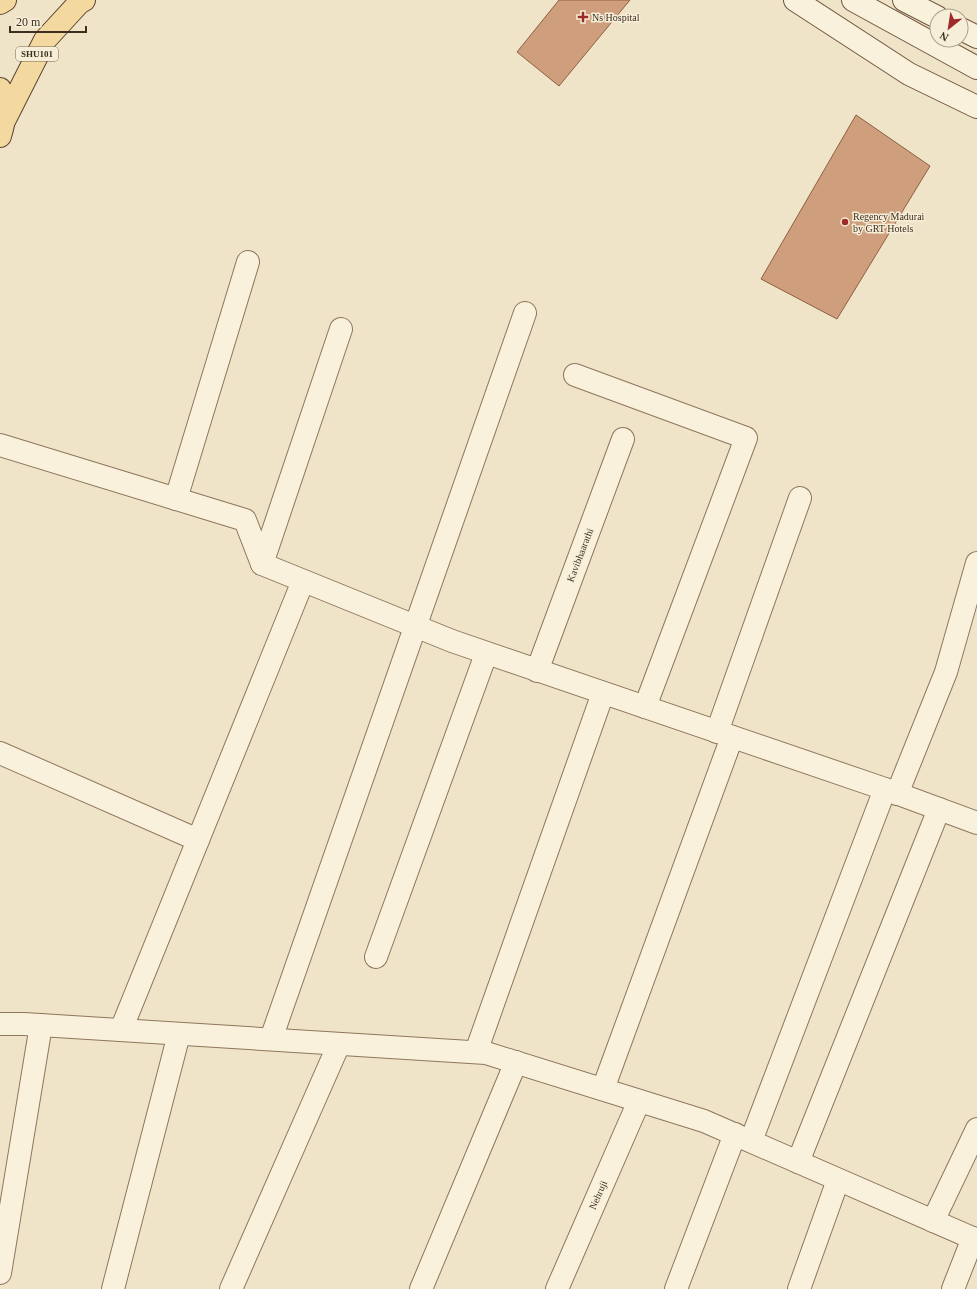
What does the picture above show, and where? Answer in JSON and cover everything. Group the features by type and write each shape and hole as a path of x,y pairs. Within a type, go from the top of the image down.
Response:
{"main road":[{"path":"0,3 5,0"},
{"name":"SHU101","path":"2,127 45,40 79,2 84,0"},
{"name":"SHU101","path":"0,89 3,96 2,127"}],"street":[{"path":"795,0 909,74 977,107"},
{"path":"853,0 977,68"},
{"path":"904,0 929,13"},
{"path":"176,499 248,262"},
{"path":"271,1039 526,313"},
{"path":"262,564 341,329"},
{"path":"575,375 746,438 645,707"},
{"name":"Kavibhaarathi","path":"537,671 623,440"},
{"path":"0,445 245,520 262,564 415,627 486,654 891,791 977,823"},
{"path":"603,1089 725,735 800,498"},
{"path":"676,1289 743,1138 891,791 946,672 977,563"},
{"path":"121,1030 303,581"},
{"path":"376,957 486,654"},
{"path":"502,1094 481,1052 603,693"},
{"path":"0,753 198,840"},
{"path":"798,1162 939,809"},
{"path":"0,1024 481,1052 704,1121 975,1239 953,1289"},
{"path":"0,1273 41,1026"},
{"path":"113,1289 179,1034"},
{"path":"231,1289 339,1044"},
{"path":"421,1289 516,1062"},
{"name":"Nehruji","path":"557,1289 639,1101"},
{"path":"933,1221 977,1129"},
{"path":"799,1289 838,1180"}],"building":[{"path":"559,0 630,0 559,86 517,52"},
{"name":"Regency Madurai by GRT Hotels","path":"856,115 930,166 837,319 761,279"}],"place":[{"name":"Ns Hospital","path":"583,17"},
{"name":"Regency Madurai by GRT Hotels","path":"845,222"}]}
